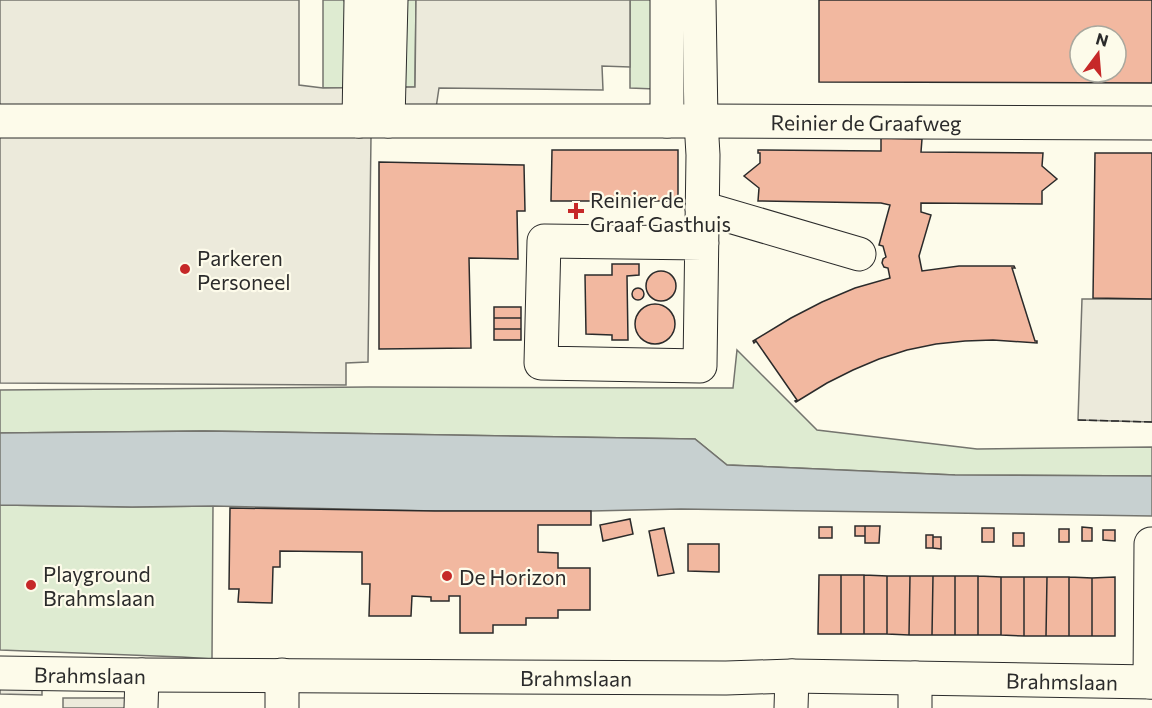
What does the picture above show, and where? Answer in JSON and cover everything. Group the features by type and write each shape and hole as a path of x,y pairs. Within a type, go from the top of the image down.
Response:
{"street":[{"path":"360,0 373,121"},
{"path":"373,121 391,0"},
{"path":"667,0 667,121"},
{"path":"699,0 703,155 702,243 699,366 541,363 544,241 702,243"},
{"name":"Reinier de Graafweg","path":"0,121 1152,123"},
{"path":"702,208 859,254"},
{"path":"1151,544 1151,682"},
{"name":"Brahmslaan","path":"0,673 726,678 792,676 915,693 1151,682"},
{"path":"141,708 142,675"},
{"path":"282,675 282,708"},
{"path":"791,708 792,676"}],"green space":[{"path":"323,0 344,0 353,31 353,88 323,88"},
{"path":"405,0 416,0 415,87 405,87"},
{"path":"630,0 655,0 655,89 630,88"},
{"path":"737,350 817,430 977,449 1152,447 1152,476 955,475 727,465 695,439 204,431 0,433 0,390 369,387 733,388"},
{"path":"0,505 213,506 212,659 0,650"}],"shaded area":[{"name":"Parkeren Personeel","path":"0,0 299,0 299,85 323,88 415,87 416,0 630,0 630,67 602,66 603,90 439,88 436,108 371,137 368,362 346,363 346,385 0,383"},
{"path":"1082,299 1152,299 1152,422 1078,420"},
{"path":"204,431 695,439 727,465 955,475 1152,476 1152,516 681,509 435,511 213,506 0,505 0,433"},
{"path":"0,684 42,684 42,695 0,694"},
{"path":"63,698 133,698 133,708 63,708"}],"building":[{"path":"819,0 1152,0 1152,83 1128,83 1128,24 1068,24 1068,83 819,82"},
{"path":"881,138 922,139 921,152 1043,153 1042,166 1057,179 1042,191 1042,204 921,203 921,212 931,215 919,256 922,271 959,266 1014,266 1015,268 1012,268 1037,343 965,341 907,350 853,370 796,402 797,400 756,341 754,343 753,341 822,302 855,288 890,278 888,268 882,263 886,257 883,246 879,245 890,205 758,201 759,188 744,176 760,163 758,150 881,151"},
{"path":"552,150 678,150 678,201 551,201"},
{"path":"1095,153 1152,153 1152,299 1093,298"},
{"path":"379,162 524,165 525,211 517,211 518,259 469,258 471,348 379,349"},
{"path":"612,264 639,264 639,275 627,276 628,340 612,340 612,335 586,334 585,275 612,275"},
{"path":"661,271 672,275 676,286 672,297 661,301 650,297 646,286 650,275"},
{"path":"640,288 644,294 640,300 636,300 632,292"},
{"path":"655,304 669,310 675,324 669,338 655,344 641,338 635,324 641,310"},
{"path":"494,307 521,307 521,318 494,318"},
{"path":"494,318 521,318 521,329 494,329"},
{"path":"494,329 521,329 521,340 494,340"},
{"path":"230,508 591,511 591,525 538,525 538,552 558,553 558,568 590,568 590,610 558,610 558,618 526,618 526,625 493,625 493,633 460,633 460,596 449,596 449,601 431,601 431,597 412,596 411,616 369,616 370,584 362,584 362,552 280,551 280,567 273,567 272,603 238,602 239,589 229,589"},
{"path":"630,519 633,534 603,541 600,525"},
{"path":"855,526 865,526 865,536 855,536"},
{"path":"865,526 880,526 879,543 865,543"},
{"path":"819,527 832,527 832,538 819,538"},
{"path":"1082,527 1092,528 1092,541 1082,541"},
{"path":"664,528 674,573 658,576 649,531"},
{"path":"982,528 994,528 994,542 982,542"},
{"path":"1059,529 1069,529 1069,542 1059,542"},
{"path":"1103,530 1115,530 1115,541 1103,540"},
{"path":"1013,533 1024,533 1024,546 1013,546"},
{"path":"926,535 933,535 933,548 926,548"},
{"path":"933,537 941,537 941,549 933,548"},
{"path":"688,544 719,544 719,572 688,571"},
{"path":"819,575 841,575 841,634 818,634"},
{"path":"841,575 864,575 864,634 841,634"},
{"path":"864,575 887,576 887,634 864,634"},
{"path":"887,576 910,576 909,635 887,634"},
{"path":"910,576 933,576 932,635 909,635"},
{"path":"933,576 955,576 955,635 932,635"},
{"path":"955,576 978,576 978,635 955,635"},
{"path":"978,576 1001,577 1001,635 978,635"},
{"path":"1001,577 1024,577 1024,636 1001,635"},
{"path":"1024,577 1047,577 1046,636 1024,636"},
{"path":"1047,577 1069,577 1069,636 1046,636"},
{"path":"1069,577 1092,578 1092,636 1069,636"},
{"path":"1115,577 1115,636 1092,636 1092,578"}],"fence":[{"path":"1078,420 1152,422"}],"place":[{"name":"Reinier de Graaf Gasthuis","path":"576,211"},
{"name":"Parkeren Personeel","path":"185,269"},
{"name":"De Horizon","path":"447,576"},
{"name":"Playground Brahmslaan","path":"31,585"}]}
